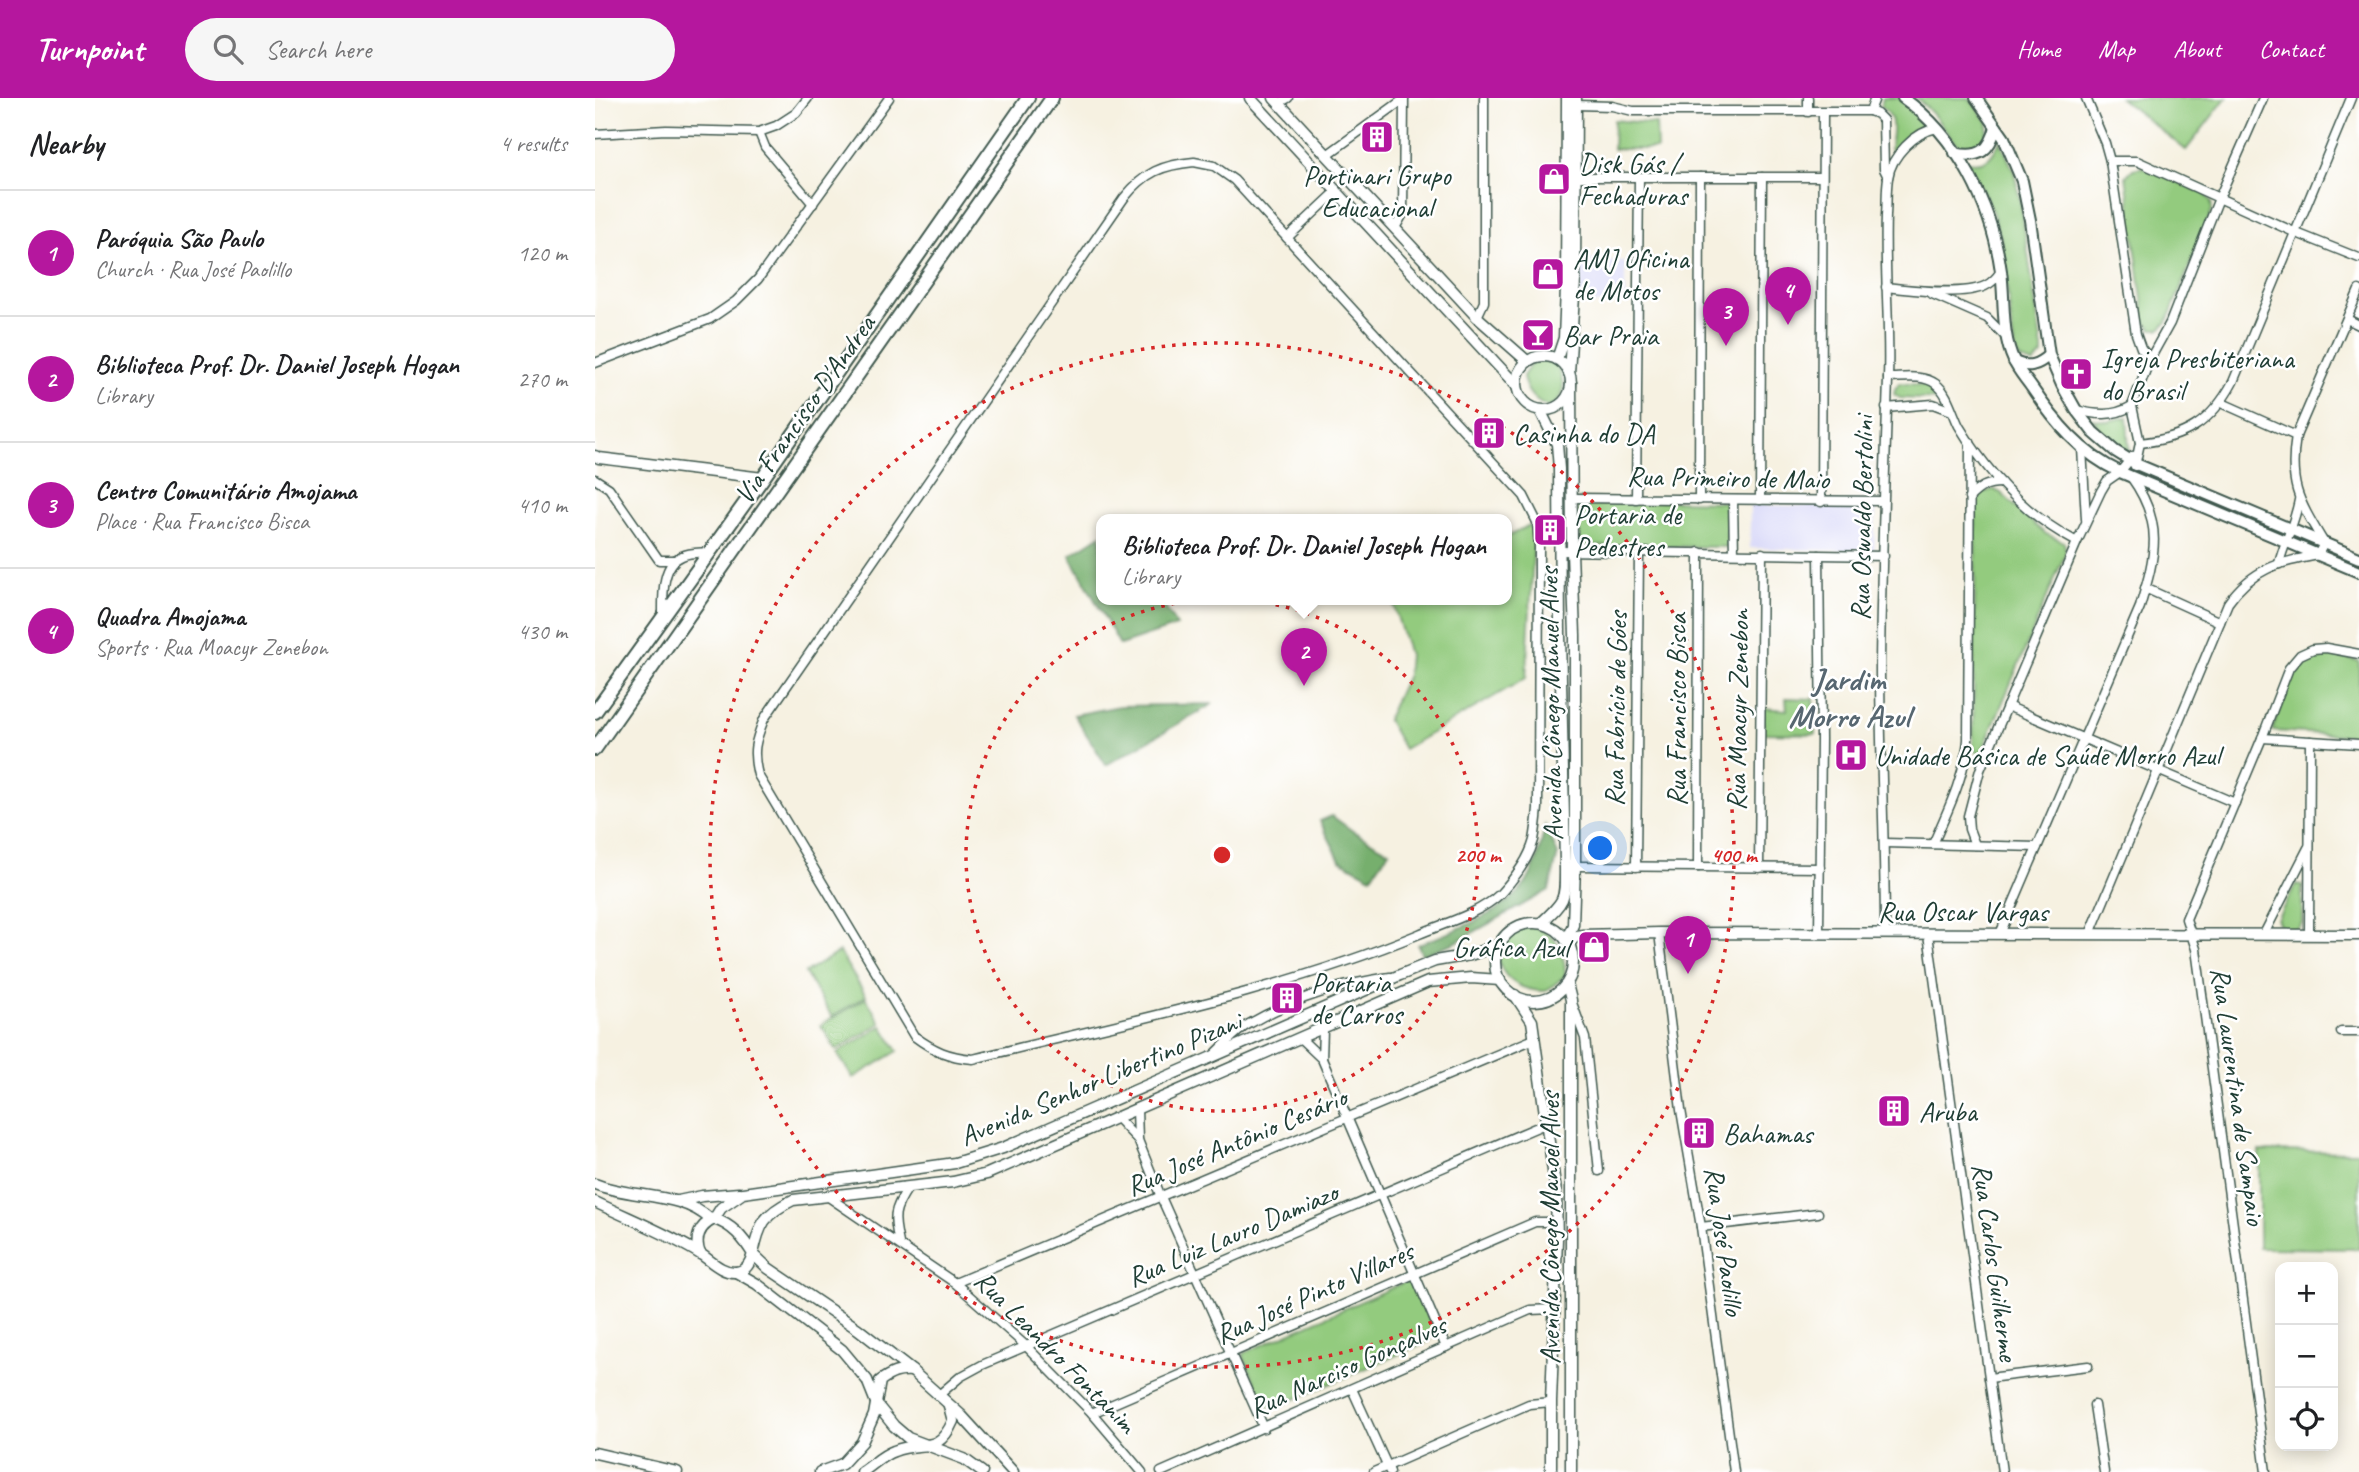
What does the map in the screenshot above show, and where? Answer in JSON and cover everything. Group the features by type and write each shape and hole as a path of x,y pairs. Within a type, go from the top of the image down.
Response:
{"highway":[{"name":"Via Francisco D'Andrea","path":"595,712 763,478 1028,98"},
{"name":"Via Francisco D'Andrea","path":"595,748 1052,98"}],"main road":[{"path":"1903,98 1937,128 1979,195 2001,271 2007,337 2014,362 2049,414 2082,448 2107,466 2359,572"},
{"path":"1976,98 1996,127 2022,181 2049,355 2076,410 2093,432 2135,455 2291,529 2359,558"},
{"path":"1955,153 1978,153 1987,148 1993,140 1996,127"},
{"path":"2014,362 2025,367 2035,365 2049,355"}],"street":[{"path":"595,134 666,130 759,132 776,127 796,113 809,98"},
{"path":"595,363 710,319 736,301 758,279 889,98"},
{"path":"1250,98 1516,385 1524,402 1540,410 1558,407 1570,392 1570,378 1557,359 1542,355 1527,360 1521,367 1516,385"},
{"path":"1477,317 1484,303 1484,98"},
{"name":"Avenida Cônego Manuel Alves","path":"1567,98 1576,281 1570,378 1571,552 1575,635 1575,866 1573,925 1567,941"},
{"path":"1808,98 1808,112"},
{"path":"1576,102 1633,111 1823,112 1870,111 1875,98"},
{"path":"2086,98 2110,161 2136,334 2141,348 2150,359"},
{"path":"1975,845 1968,816 1980,769 2077,542 2107,481 2125,474 2135,455 2132,406 2263,98"},
{"path":"2135,455 2161,441 2179,436 2213,414 2222,403 2351,98"},
{"path":"1395,228 1403,214 1404,99"},
{"path":"1327,155 1404,99"},
{"path":"1280,100 1327,155 1477,317 1527,360"},
{"name":"Avenida Cônego Manuel Alves","path":"1557,359 1564,338 1576,102"},
{"name":"Rua Oswaldo Bertolini","path":"1870,111 1882,120 1884,169 1888,177 1888,378 1881,676 1885,934"},
{"path":"1821,502 1823,112"},
{"path":"1888,177 1901,152 1918,136 1937,128"},
{"path":"759,132 765,147 813,204"},
{"path":"2110,161 2137,161 2294,232 2359,258"},
{"path":"1194,162 1214,166 1234,180 1524,496 1537,522 1538,808 1534,842 1499,895 1473,911 1369,954 1293,979 973,1059 952,1058 932,1049 914,1036 758,775 754,757 755,741 764,719 1124,198 1139,180 1156,170 1175,164 1194,162"},
{"path":"1571,177 1822,177"},
{"path":"1636,499 1639,177"},
{"path":"1699,500 1700,177"},
{"path":"1760,500 1762,177"},
{"path":"1287,238 1337,191"},
{"path":"1886,287 1927,292 1974,289 1986,286 2001,271"},
{"path":"2090,934 2228,603 2239,588 2255,575 2279,563 2318,555 2324,543 2299,500 2293,470 2296,436 2359,289"},
{"path":"1927,292 1987,318 2007,337"},
{"path":"2347,319 2359,325"},
{"path":"1888,378 1923,378 1935,383 1943,392 1970,442 2001,483 2033,514 2077,542"},
{"path":"2222,403 2296,436"},
{"path":"1886,408 1933,404 1952,411"},
{"path":"2076,410 2106,415 2120,413 2132,406"},
{"name":"Avenida Cônego Manuel Alves","path":"1540,410 1557,444 1559,470 1565,893 1557,909 1541,923"},
{"path":"1933,844 1957,792 1965,766 1968,740 1970,442"},
{"path":"2082,448 2087,522"},
{"path":"595,456 763,478"},
{"path":"1559,470 1564,493 1572,498"},
{"path":"2000,934 2140,607 2154,545 2152,516 2144,494 2125,474"},
{"path":"595,479 608,488 659,560 674,560 685,554 709,552"},
{"path":"1969,498 1989,483 2001,483"},
{"name":"Rua Primeiro de Maio","path":"1572,498 1883,502"},
{"path":"1733,500 1734,553"},
{"path":"2279,563 2285,541 2297,515 2299,500"},
{"path":"1560,551 1884,556"},
{"name":"Rua Fabrício de Góes","path":"1636,867 1639,552"},
{"name":"Rua Francisco Bisca","path":"1698,867 1699,552"},
{"name":"Rua Moacyr Zenebon","path":"1759,868 1762,553"},
{"path":"1819,555 1819,933"},
{"path":"663,618 664,588 674,560"},
{"path":"2145,588 2220,622"},
{"name":"Rua Laurentina de Sampaio","path":"2266,1472 2198,962 2186,919 2289,668 2300,655 2313,649 2326,648 2359,653"},
{"path":"2007,706 2235,803"},
{"path":"2262,738 2359,744"},
{"path":"2309,934 2310,741"},
{"path":"1965,766 1980,769"},
{"path":"1885,843 2037,847"},
{"path":"2264,934 2310,846"},
{"path":"1575,866 1820,868"},
{"path":"1541,923 1551,926 1567,941 1573,964 1567,984 1548,998 1525,1000 1514,995 1500,980 1496,969 1499,945 1506,934 1516,927 1541,923"},
{"name":"Rua Oscar Vargas","path":"1567,941 1583,935 1659,933 2359,935"},
{"name":"Rua José Paolillo","path":"1659,933 1681,1110 1701,1227 1734,1472"},
{"name":"Rua Carlos Guilherme","path":"1928,934 2002,1472"},
{"name":"Avenida Senhor Libertino Pizani","path":"675,1202 702,1196 743,1193 955,1163 1003,1149 1400,975 1435,961 1470,955 1499,945"},
{"path":"1211,1058 1247,1024 1283,1006 1348,983 1400,975"},
{"name":"Avenida Senhor Libertino Pizani","path":"753,1254 765,1218 793,1200 830,1198 953,1182 987,1174 1428,982 1471,978 1500,980"},
{"path":"1293,979 1295,990"},
{"path":"1277,984 1280,995"},
{"name":"Avenida Cônego Manoel Alves","path":"1567,984 1571,1000 1571,1472"},
{"name":"Avenida Cônego Manoel Alves","path":"1514,995 1532,1021 1556,1192 1551,1472"},
{"path":"1571,1000 1585,1038 1599,1171"},
{"path":"1322,1059 1323,1029"},
{"path":"2341,1032 2359,1032"},
{"path":"1300,1038 1322,1059 1446,1347"},
{"name":"Rua José Antônio Cesário","path":"955,1283 1534,1039"},
{"path":"1137,1109 1138,1140 1264,1427"},
{"path":"1117,1118 1138,1140"},
{"name":"Rua Luiz Lauro Damiazo","path":"939,1395 960,1377 982,1365 1547,1123"},
{"path":"595,1184 675,1202 724,1222 743,1237 753,1254 768,1268 858,1329 912,1371 961,1415 1013,1472"},
{"path":"899,1243 894,1214 908,1188"},
{"path":"700,1254 697,1237 703,1226 713,1219 721,1208 743,1193"},
{"name":"Rua Leandro Fontanim","path":"830,1198 955,1283 1026,1346 1092,1413 1142,1472"},
{"path":"595,1202 700,1254 725,1271 744,1270 750,1264 753,1254"},
{"path":"1701,1227 1818,1213"},
{"name":"Rua José Pinto Villares","path":"1092,1413 1535,1222 1556,1222"},
{"path":"736,1272 757,1284 842,1350 867,1380 877,1405 908,1438 964,1459 982,1472"},
{"name":"Rua Narciso Gonçalves","path":"1161,1472 1530,1310 1553,1309"},
{"path":"1989,1378 2088,1366"},
{"path":"820,1472 842,1464 856,1450 871,1424 880,1381 891,1373 912,1371"},
{"path":"1352,1390 1389,1469"},
{"path":"1374,1472 1389,1469 1529,1404 1551,1402"},
{"path":"862,1472 888,1453 899,1449 927,1447 945,1437 953,1421 949,1405"},
{"path":"2094,1405 2104,1472"},
{"path":"595,1453 635,1468 672,1471"}],"shaded area":[{"path":"1580,260 1625,261 1625,304 1580,303"},
{"path":"1750,505 1876,508 1874,551 1750,548"}],"green space":[{"path":"1883,98 1900,98 1928,123 1909,135 1894,151 1890,149 1891,120 1881,106"},
{"path":"1916,98 1969,98 1988,122 1986,138 1978,146 1964,148 1952,139"},
{"path":"2120,98 2226,98 2186,150"},
{"path":"1614,120 1656,124 1657,149 1613,149"},
{"path":"2000,140 2014,172 2020,200 2042,349 2042,355 2033,364 2020,360 2014,346 2001,239 1990,205 1966,162 1988,159"},
{"path":"2143,167 2204,193 2211,201 2212,210 2167,322 2160,329 2152,329 2145,322 2126,176 2133,169"},
{"path":"1543,360 1556,365 1563,383 1562,394 1549,407 1531,396 1523,376 1533,361"},
{"path":"1899,383 1931,386 1942,400 1900,398 1894,394"},
{"path":"2127,417 2129,452 2106,435 2092,419 2108,421"},
{"path":"1993,489 2001,493 2044,533 2064,542 2066,552 1981,754 1973,750 1976,501 1982,493"},
{"path":"1578,499 1726,502 1727,547 1580,546"},
{"path":"1535,522 1526,678 1404,749 1387,719 1407,675 1409,655 1394,605 1512,605 1512,534"},
{"path":"1096,538 1096,602 1070,555"},
{"path":"1098,605 1163,605 1177,626 1120,645"},
{"path":"2328,654 2359,661 2359,736 2272,731 2294,671 2305,660"},
{"path":"1786,698 1813,699 1815,734 1763,733 1763,708 1787,710"},
{"path":"1213,704 1106,765 1074,715 1120,706"},
{"path":"1332,816 1354,832 1389,851 1371,877 1340,860 1320,821"},
{"path":"1545,826 1558,854 1549,890 1456,942 1422,955 1418,945 1477,920 1517,894 1533,870"},
{"path":"2296,884 2302,885 2302,923 2297,929 2282,930 2277,919"},
{"path":"1528,926 1545,932 1561,950 1565,976 1546,991 1516,984 1506,976 1500,965 1499,954 1503,943 1512,933"},
{"path":"839,952 866,996 832,1017 805,973"},
{"path":"866,998 881,1023 836,1050 821,1025"},
{"path":"882,1026 898,1051 853,1078 837,1053"},
{"path":"2259,1151 2359,1152 2359,1249 2259,1248"},
{"path":"1409,1280 1413,1281 1434,1330 1429,1341 1279,1406 1269,1406 1263,1401 1243,1355 1246,1352"}],"tunnel":[{"path":"1295,990 1298,1000"}],"place":[{"name":"Portinari Grupo Educacional","path":"1377,137"},
{"name":"Disk Gás / Fechaduras","path":"1554,179"},
{"name":"AMJ Oficina de Motos","path":"1548,274"},
{"name":"Quadra Amojama","path":"1788,325"},
{"name":"Bar Praia","path":"1538,335"},
{"name":"Centro Comunitário Amojama","path":"1726,346"},
{"name":"Igreja Presbiteriana do Brasil","path":"2076,374"},
{"name":"Casinha do DA","path":"1489,433"},
{"name":"Portaria de Pedestres","path":"1550,530"},
{"name":"Biblioteca Prof. Dr. Daniel Joseph Hogan","path":"1304,686"},
{"name":"Unidade Básica de Saúde Morro Azul","path":"1851,755"},
{"name":"Gráfica Azul","path":"1594,947"},
{"name":"Paróquia São Paulo","path":"1688,974"},
{"name":"Portaria de Carros","path":"1287,998"},
{"name":"Aruba","path":"1894,1111"},
{"name":"Bahamas","path":"1699,1133"}],"district":[{"name":"Jardim Morro Azul","path":"1849,698"}]}
